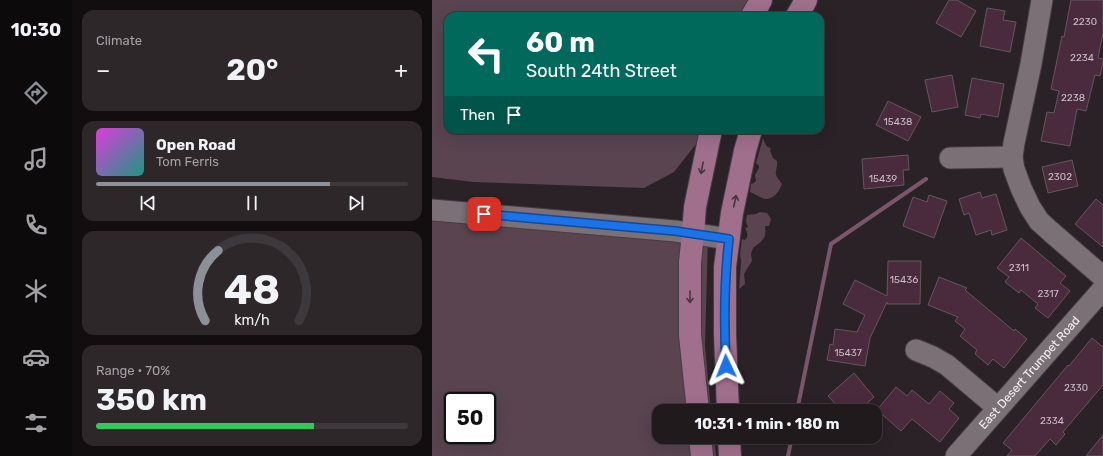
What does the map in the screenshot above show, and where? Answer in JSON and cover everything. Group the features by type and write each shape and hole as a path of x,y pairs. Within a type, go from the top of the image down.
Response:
{"main road":[{"path":"754,12 761,0"},
{"path":"799,12 806,0"},
{"path":"697,404 690,335 690,262 694,234 695,207 710,134"},
{"path":"728,404 725,334 725,267 732,213 750,134"},
{"path":"701,444 702,456"},
{"path":"729,444 730,456"}],"street":[{"path":"1042,0 1031,64 1012,157 1014,170 1030,207 1040,221 1050,232 1103,277"},
{"path":"950,158 1012,157"},
{"path":"432,210 670,230 729,239"},
{"name":"East Desert Trumpet Road","path":"956,456 1103,289"},
{"path":"916,350 947,365 998,408"}],"shaded area":[{"path":"432,0 753,0 747,12 444,12 444,134 702,134 700,139 674,172 644,188 473,182 432,177"},
{"path":"763,138 766,146 771,148 770,151 773,158 777,161 776,175 782,184 775,196 769,199 762,198 750,192 751,184 756,181 755,175 759,166 756,163"},
{"path":"432,210 708,236 705,346 710,404 652,404 652,444 715,444 716,456 432,456"},
{"path":"760,212 767,213 771,219 769,226 765,226 765,234 763,239 753,248 751,254 752,261 744,274 745,284 739,289 741,262 740,254 742,239 745,240 747,236 745,228 748,227 746,222 747,215"}],"building":[{"path":"949,0 957,0 976,11 961,37 936,23"},
{"path":"1071,0 1103,0 1103,33 1098,58 1103,59 1103,62 1100,76 1095,75 1086,111 1077,109 1070,146 1041,141 1047,112 1054,113 1059,91 1051,89 1062,36 1064,37"},
{"path":"987,8 1005,11 1003,20 1016,22 1010,52 980,46"},
{"path":"952,75 958,107 932,112 925,80"},
{"path":"972,78 1004,84 998,117 981,114 980,118 965,115"},
{"path":"888,101 921,117 908,141 876,125"},
{"path":"908,155 909,170 903,170 904,185 864,189 862,159"},
{"path":"1072,160 1078,186 1048,193 1042,167"},
{"path":"980,192 982,198 996,194 1007,230 992,235 991,230 976,235 969,213 964,215 959,199"},
{"path":"929,195 947,201 934,238 903,226 913,197 927,202"},
{"path":"1096,199 1103,205 1103,247 1075,224"},
{"path":"1021,238 1066,276 1060,283 1070,291 1048,318 1035,308 1038,304 1021,290 1019,293 1005,282 1009,277 997,268"},
{"path":"888,261 921,261 920,304 887,304 887,302 870,338 865,366 827,360 830,344 833,345 835,329 857,332 865,315 843,304 855,280 887,296"},
{"path":"939,277 967,288 965,290 1014,331 1015,329 1027,339 1004,368 993,359 988,365 975,354 977,350 960,336 965,329 955,321 958,317 928,305"},
{"path":"1092,338 1103,347 1103,385 1063,432 1065,434 1056,445 1050,439 1035,456 1007,456 1012,450 1003,443"},
{"path":"854,373 874,397 866,404 835,404 828,396"},
{"path":"896,387 907,396 912,390 929,404 940,391 954,403 949,409 959,418 940,442 912,419 901,431 882,414 882,404"},
{"path":"1103,435 1103,456 1086,456"}],"waterway":[{"path":"798,404 831,244 926,179"},
{"path":"788,456 791,444"}],"route":[{"path":"484,214 675,231 729,239 725,267 726,366"}]}
